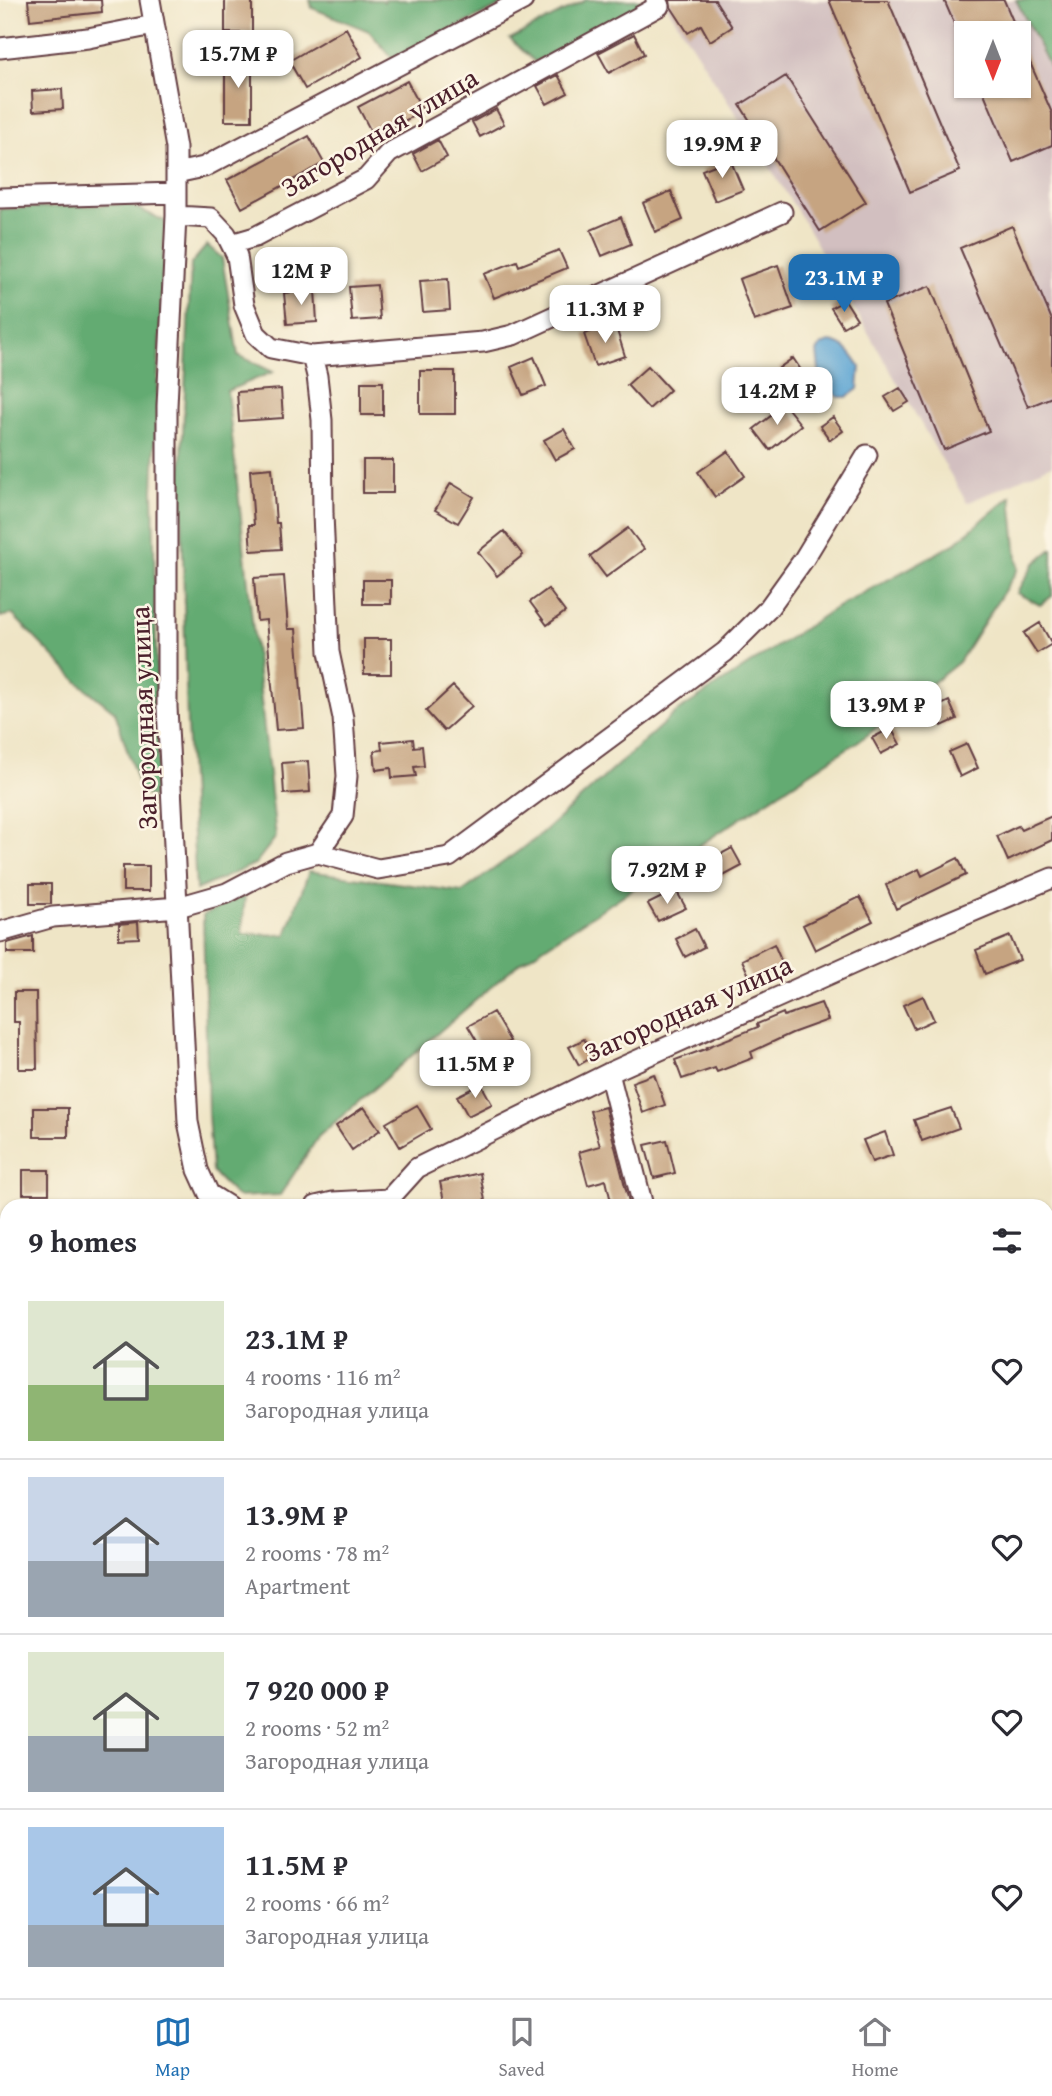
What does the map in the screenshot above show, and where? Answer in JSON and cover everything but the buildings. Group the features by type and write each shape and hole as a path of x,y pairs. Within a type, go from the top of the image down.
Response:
{"street":[{"name":"Загородная улица","path":"150,0 171,117 176,173 167,406 167,707 188,1122 198,1170 209,1195 216,1199"},
{"path":"176,173 204,167 523,0"},
{"name":"Загородная улица","path":"231,244 255,237 366,179 389,153 659,6 656,0"},
{"path":"0,48 88,38 154,25"},
{"path":"0,198 176,193"},
{"path":"176,216 211,218 226,234 237,256 244,305 256,334 271,348 312,356 483,342 513,335 782,212"},
{"path":"312,356 323,420 323,514 329,652 342,718 347,776 342,816 318,853"},
{"path":"0,932 53,917 178,907 227,892 286,862 318,853 378,869 449,858 725,652 768,609 804,559 867,455"},
{"name":"Загородная улица","path":"394,1199 417,1168 609,1073 908,939 1052,878"},
{"path":"609,1073 641,1199"}],"shaded area":[{"path":"663,0 1037,0 1052,29 1052,465 967,503 800,215"}],"green space":[{"path":"310,0 512,0 393,59 369,31 312,8"},
{"path":"586,0 644,0 648,3 535,62 510,39"},
{"path":"1016,0 1052,0 1052,71 1031,30 1031,21 1027,21"},
{"path":"128,204 165,221 153,490 159,800 141,793 115,712 79,683 12,614 0,617 0,209"},
{"path":"207,245 222,258 238,355 273,372 227,391 276,837 255,864 196,890 187,725 181,475 191,264"},
{"path":"1011,496 1018,569 959,662 866,736 514,967 319,1136 280,1195 237,1197 212,1172 203,915 245,895 242,934 286,935 309,871 462,892 538,837 675,713 832,610 954,544"},
{"path":"1052,549 1052,596 1040,605 1017,593 1034,564"}],"water":[{"path":"829,342 844,347 860,367 858,389 847,397 838,397 820,378 817,352 821,345"}]}
